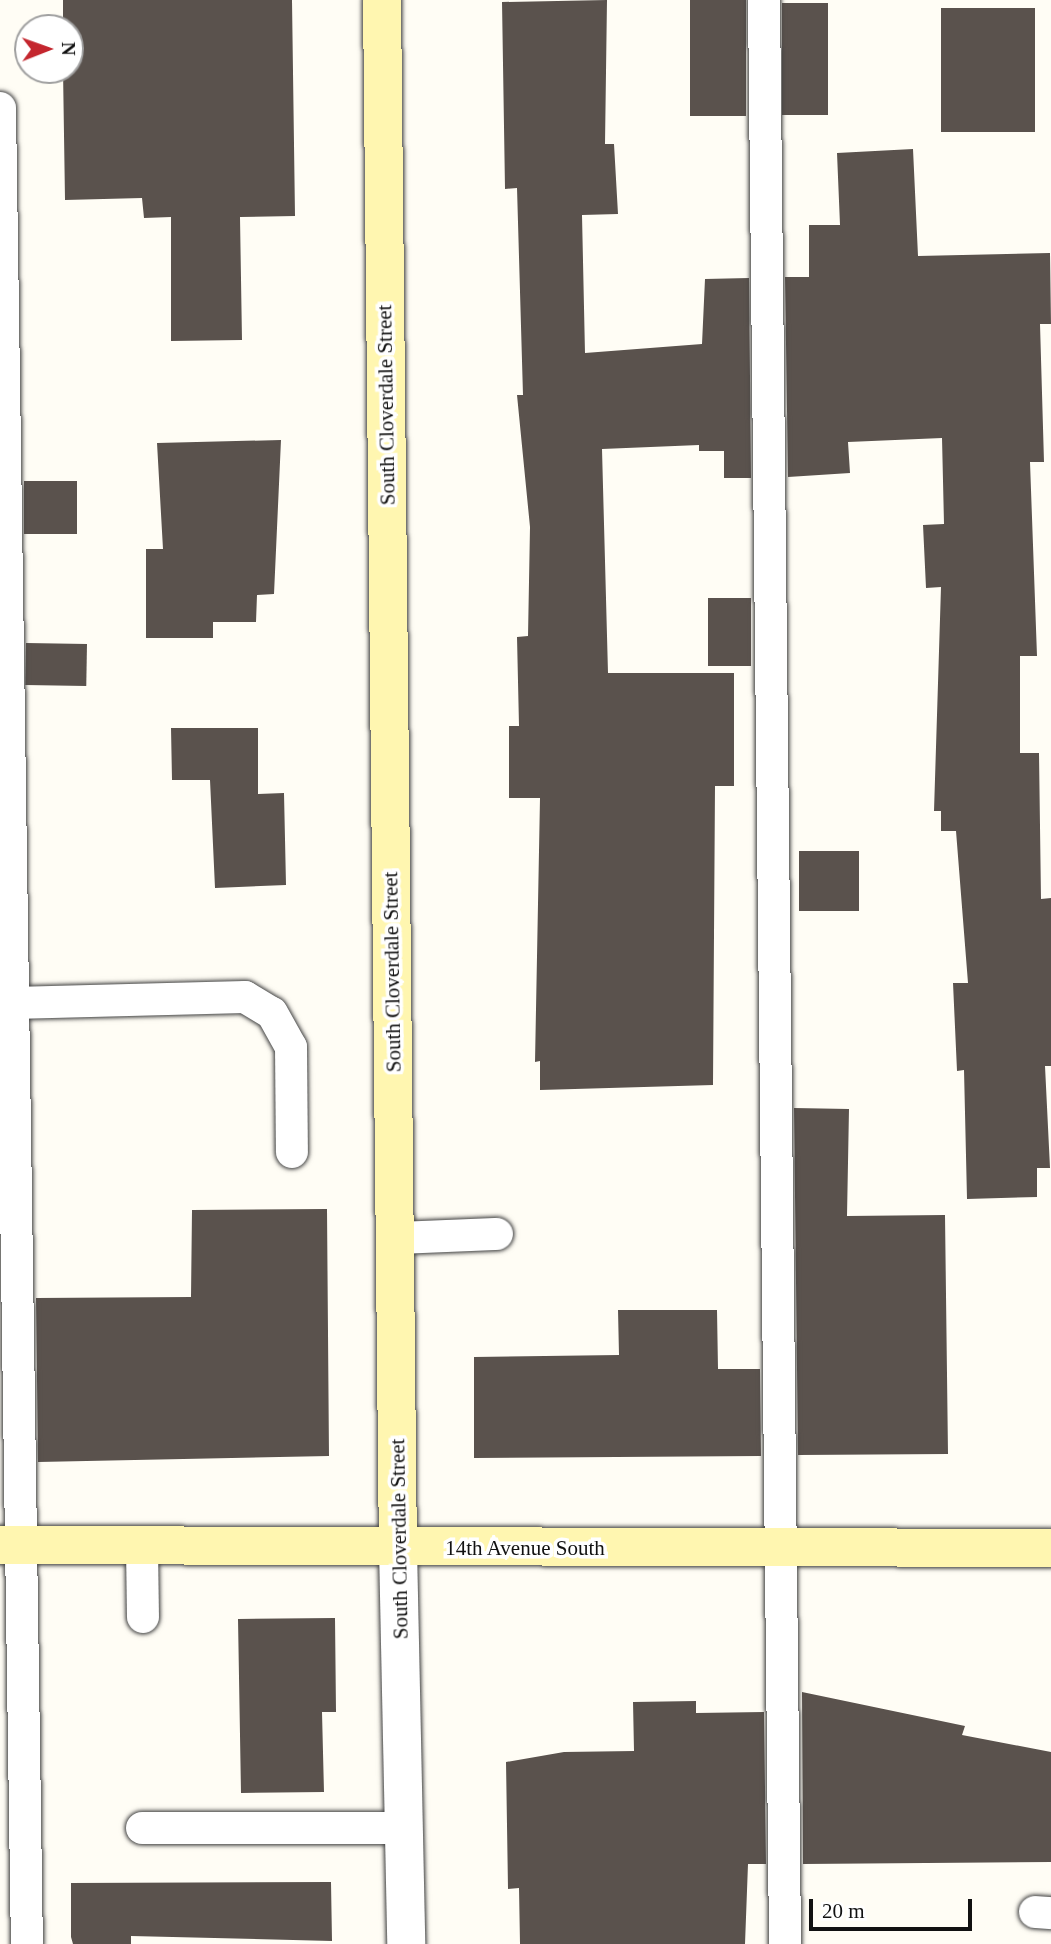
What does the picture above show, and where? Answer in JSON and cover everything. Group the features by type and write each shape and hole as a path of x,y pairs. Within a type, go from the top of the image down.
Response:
{"main road":[{"name":"South Cloverdale Street","path":"382,0 398,1548"},
{"name":"14th Avenue South","path":"10,1545 1051,1548"}],"street":[{"name":"South Cloverdale Street","path":"398,1548 406,1944"}],"lane":[{"path":"764,0 785,1944"},
{"path":"0,108 13,1003 10,1545 27,1944"},
{"path":"13,1003 245,997 272,1013 291,1047 292,1152"},
{"path":"396,1238 497,1234"},
{"path":"142,1547 142,1617"},
{"path":"142,1828 404,1828"}],"building":[{"path":"63,0 292,0 295,216 240,217 242,340 171,341 171,217 144,218 142,198 65,200 63,84 84,84 84,14 63,14"},
{"path":"607,0 605,144 614,144 618,214 582,215 585,353 702,344 705,279 749,278 751,478 724,478 724,451 699,451 699,445 602,449 608,673 734,673 734,786 715,786 713,1085 540,1090 540,1061 535,1062 540,798 509,798 509,726 519,726 517,637 528,636 530,527 517,395 523,395 517,188 505,189 502,2"},
{"path":"690,0 746,0 746,116 690,116"},
{"path":"782,3 828,3 828,115 782,115"},
{"path":"941,8 1035,8 1035,132 941,132"},
{"path":"913,149 918,256 1050,253 1051,324 1040,324 1044,462 1030,462 1037,656 1020,656 1020,753 1039,753 1041,899 1051,898 1051,1066 1045,1066 1050,1168 1037,1168 1037,1197 967,1199 964,1070 957,1071 953,983 968,983 956,831 941,831 941,811 934,811 941,587 926,588 923,525 944,524 942,438 848,442 850,473 788,477 785,277 809,277 809,225 840,225 837,153"},
{"path":"281,440 274,594 257,595 256,622 213,622 213,638 146,638 146,549 163,549 157,443"},
{"path":"24,481 77,481 77,534 24,534"},
{"path":"708,598 751,598 751,666 708,666"},
{"path":"26,643 87,644 86,686 25,685"},
{"path":"171,728 258,728 258,794 284,793 286,885 215,888 210,780 172,780"},
{"path":"799,851 859,851 859,911 799,911"},
{"path":"794,1108 849,1109 847,1216 945,1215 948,1454 798,1455"},
{"path":"327,1209 329,1456 38,1462 36,1298 191,1297 192,1210"},
{"path":"618,1310 717,1310 718,1369 760,1369 761,1456 474,1458 474,1357 619,1355"},
{"path":"335,1618 336,1712 322,1712 324,1792 241,1793 238,1619"},
{"path":"802,1692 965,1726 962,1735 1051,1752 1051,1862 803,1864"},
{"path":"696,1701 696,1713 764,1712 766,1864 748,1864 745,1944 520,1944 519,1888 508,1889 506,1762 564,1752 634,1751 633,1702"},
{"path":"331,1882 332,1941 131,1936 131,1944 73,1944 71,1937 71,1883"}]}
